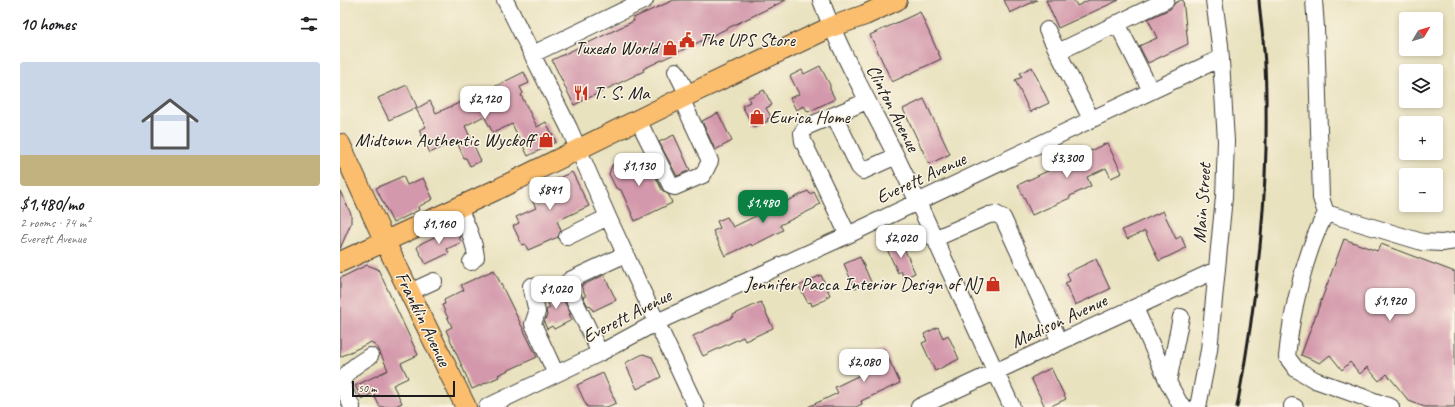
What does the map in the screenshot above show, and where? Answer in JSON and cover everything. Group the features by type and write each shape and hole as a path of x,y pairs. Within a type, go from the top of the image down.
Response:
{"main road":[{"path":"340,262 458,208 684,96 831,27 865,15 897,0"},
{"name":"Franklin Avenue","path":"340,144 385,242 466,407"}],"street":[{"path":"505,0 533,54 578,149 696,407"},
{"name":"Clinton Avenue","path":"821,0 831,27 896,156 1012,407"},
{"name":"Main Street","path":"1198,407 1209,350 1224,197 1226,140 1221,58 1214,0"},
{"path":"1314,0 1321,198 1326,213 1318,228 1304,273 1290,330 1287,357 1296,369 1315,380 1391,407"},
{"path":"1058,52 1163,1"},
{"path":"533,54 642,2"},
{"path":"1117,23 1151,91"},
{"path":"1047,30 1091,119"},
{"name":"Everett Avenue","path":"487,407 600,353 657,322 848,235 1221,58"},
{"path":"638,120 671,186 675,188 703,175 710,161 684,96 676,71"},
{"path":"848,235 803,141 802,133 806,127 867,101"},
{"path":"834,115 859,167 863,171 896,156"},
{"path":"458,208 471,233 475,245 476,257 471,262"},
{"path":"1326,213 1422,242 1442,243 1455,241"},
{"path":"934,239 989,215 996,214 1003,218 1060,342"},
{"path":"567,237 608,217"},
{"path":"600,353 568,288 567,283 570,280 626,254"},
{"name":"Madison Avenue","path":"918,407 1216,270"},
{"path":"410,292 434,280"},
{"path":"531,286 537,312 533,324 556,374"},
{"path":"1135,308 1168,382 1180,404 1184,407"},
{"path":"1168,382 1181,317"},
{"path":"352,407 342,384 345,376 353,366 370,356"}],"building":[{"path":"674,0 786,0 643,69 644,71 574,105 552,60 634,21 633,18"},
{"path":"1004,0 1037,0 1010,13"},
{"path":"1046,0 1074,0 1077,6 1089,0 1119,0 1058,28"},
{"path":"1183,0 1188,44 1148,63 1139,46 1157,38 1148,19 1170,9 1175,3"},
{"path":"920,12 941,59 892,82 870,35"},
{"path":"820,66 830,85 830,89 835,99 808,112 804,106 796,110 790,98 799,94 790,76 802,70 804,74"},
{"path":"1032,67 1049,103 1030,112 1015,80 1022,77 1020,73"},
{"path":"524,72 529,83 520,87 523,93 521,95 537,127 546,122 556,142 528,156 512,124 493,133 484,116 465,126 481,161 470,166 466,158 464,158 456,140 430,153 419,130 426,127 416,109 430,101 436,113 466,101"},
{"path":"407,85 417,107 389,120 378,98"},
{"path":"764,90 772,105 766,108 771,117 767,119 768,121 754,128 742,106 750,102 748,98"},
{"path":"924,99 950,154 929,164 903,109"},
{"path":"718,113 732,141 715,150 702,121"},
{"path":"674,135 690,170 677,176 659,142"},
{"path":"1107,143 1122,173 1111,178 1106,168 1087,177 1091,186 1070,196 1070,198 1032,215 1018,185"},
{"path":"646,157 662,190 669,195 672,203 635,221 621,190 616,188 609,174 612,165 625,158 629,165"},
{"path":"572,172 589,206 557,221 561,230 558,237 528,250 525,244 522,245 513,226 519,223 516,217 536,208 530,196 548,188 546,184"},
{"path":"403,176 407,185 423,178 433,199 418,207 419,210 393,223 376,188"},
{"path":"340,191 351,214 351,223 340,249"},
{"path":"808,191 810,194 814,192 820,204 815,208 780,225 783,230 752,246 751,244 725,256 713,231 720,228 717,221 727,217 733,227"},
{"path":"1163,211 1176,239 1181,236 1186,248 1159,261 1145,231 1127,239 1122,230"},
{"path":"457,226 461,237 459,238 462,242 447,249 449,253 426,264 417,248 420,244"},
{"path":"1344,239 1377,251 1381,244 1455,272 1455,407 1425,407 1409,401 1387,374 1379,381 1367,367 1360,374 1350,362 1342,370 1330,355 1320,363 1301,355"},
{"path":"901,241 915,273 904,278 901,271 898,273 886,247"},
{"path":"860,257 871,282 855,289 844,264"},
{"path":"1096,259 1110,289 1075,305 1065,283 1070,281 1067,273"},
{"path":"367,265 378,269 418,355 401,363 408,378 393,385 402,403 393,407 380,407 373,393 362,399 355,386 388,370 378,348 371,342 340,357 340,278"},
{"path":"494,270 537,357 472,389 446,330 452,327 442,305 445,304 444,300 464,290 461,285"},
{"path":"604,275 616,300 593,311 583,297 586,296 581,286"},
{"path":"821,275 830,295 826,297 827,299 812,306 811,302 808,303 799,286"},
{"path":"557,288 571,314 569,314 572,320 554,329 552,326 547,329 544,322 547,315 546,310 550,308 544,294"},
{"path":"761,302 773,328 745,341 743,337 703,356 693,336"},
{"path":"938,327 943,338 948,335 959,359 935,371 922,343 927,341 924,334"},
{"path":"884,349 900,383 861,401 862,404 856,407 808,407 838,393 835,387 864,373 858,361"},
{"path":"643,354 652,357 661,377 637,389 625,363"},
{"path":"1051,368 1066,399 1049,407 1045,407 1031,378"},
{"path":"603,373 616,403 607,407 587,407 577,385"}],"railway":[{"path":"1237,407 1257,278 1265,181 1266,75 1259,0"}],"place":[{"name":"The UPS Store","path":"687,40"},
{"name":"Tuxedo World","path":"670,48"},
{"name":"T. S. Ma","path":"581,93"},
{"name":"Eurica Home","path":"757,117"},
{"name":"Midtown Authentic Wyckoff","path":"546,140"},
{"name":"Jennifer Pacca Interior Design of NJ","path":"993,284"}]}
